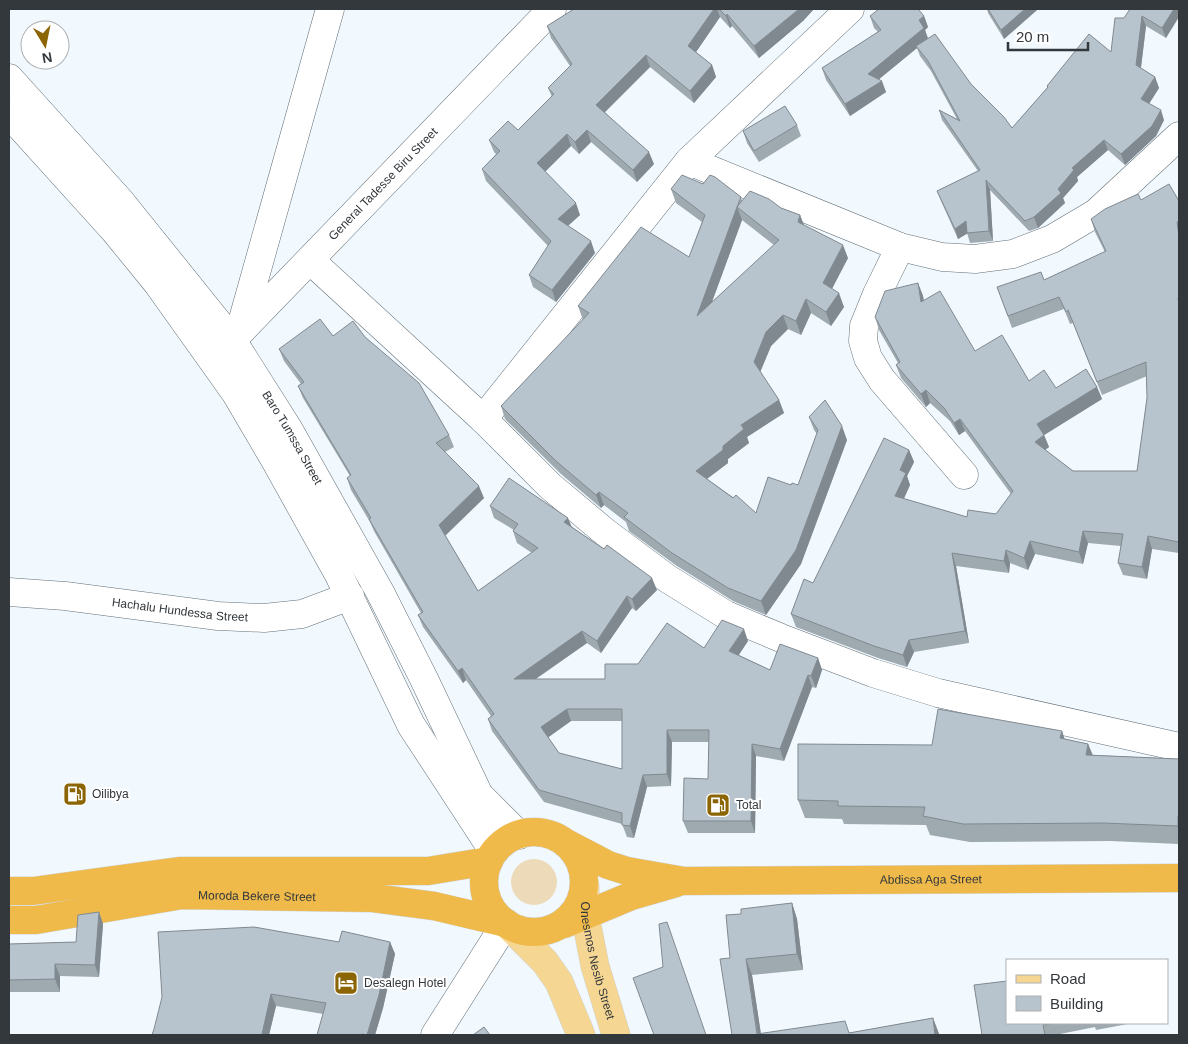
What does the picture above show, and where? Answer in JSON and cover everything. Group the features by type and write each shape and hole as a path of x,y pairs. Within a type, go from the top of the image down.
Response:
{"highway":[{"path":"534,832 551,835 608,865 627,871 684,881 631,896 558,927 532,932 519,930 497,916 490,907 484,884 485,872 492,856 505,841 519,835 534,832"},
{"path":"558,927 569,919 577,909 585,886 583,870 577,855 566,842"},
{"name":"Moroda Bekere Street","path":"21,891 428,870 492,856"},
{"name":"Abdissa Aga Street","path":"684,881 1179,878"},
{"name":"Moroda Bekere Street","path":"9,920 36,920 181,883 372,898 434,906 506,923"},
{"path":"21,891 36,920"}],"main road":[{"name":"Onesmos Nesib Street","path":"585,886 584,915 594,966 616,1035"},
{"path":"506,923 545,962 559,982 581,1035"}],"street":[{"path":"236,336 330,9"},
{"name":"General Tadesse Biru Street","path":"211,357 236,336 552,9"},
{"path":"483,420 689,161 850,9"},
{"name":"Baro Tumssa Street","path":"9,78 121,202 236,336 380,592 479,795 519,835"},
{"name":"Baro Tumssa Street","path":"9,114 114,230 158,284 235,392 350,596 411,725 492,856"},
{"path":"689,161 900,247 942,257 975,259 1013,254 1052,239 1096,214 1179,136"},
{"path":"900,247 864,326 864,341 868,358 882,380 964,475"},
{"path":"310,260 483,420 550,486 605,532 668,579 726,615 864,670 938,693 1179,748"},
{"name":"Hachalu Hundessa Street","path":"9,592 65,596 218,616 264,618 302,614 350,596"},
{"path":"435,1035 506,923"}],"shaded area":[{"path":"529,859 539,859 553,869 557,882 553,895 547,901 539,905 529,905 515,895 511,887 511,877 521,863"}],"building":[{"path":"574,9 714,9 688,46 712,65 690,91 646,55 596,105 649,152 633,170 587,130 575,142 567,134 537,163 576,203 558,219 591,241 552,290 529,275 551,241 482,169 500,151 489,140 508,121 518,130 554,94 548,88 572,64 547,26"},
{"path":"719,9 799,9 754,46 727,14 726,16"},
{"path":"879,9 918,9 924,16 919,20 924,28 868,74 882,81 845,104 822,68 881,30 870,16"},
{"path":"988,9 1025,9 1001,30"},
{"path":"1130,9 1174,9 1162,28 1142,16 1136,65 1155,77 1141,99 1161,110 1152,126 1121,154 1104,140 1072,168 1074,170 1058,189 1061,193 1034,217 1025,221 986,180 989,231 967,233 966,221 955,229 937,191 980,170 939,110 960,121 928,61 916,46 935,34 971,84 1004,117 1012,128 1048,87 1089,34 1111,52 1115,18 1124,18"},
{"path":"785,106 797,125 754,151 743,131"},
{"path":"682,175 703,184 710,175 741,197 737,207 750,191 769,199 781,208 800,215 798,222 843,245 823,283 839,293 826,312 806,299 796,321 783,315 766,332 754,362 779,400 741,425 744,429 723,446 723,450 696,471 733,498 736,495 756,513 768,477 791,485 792,483 798,485 818,430 809,417 825,400 842,426 796,550 761,601 728,588 672,553 624,517 628,513 599,492 596,495 556,461 501,406 589,313 578,306 641,227 689,257 705,215 671,189","holes":["737,207 779,240 697,316"]},
{"path":"1169,184 1179,201 1179,221 1177,222 1179,236 1179,542 1148,536 1142,567 1118,563 1123,534 1083,531 1079,552 1030,541 1024,558 1006,550 1004,561 952,553 965,631 909,640 903,655 874,646 791,614 804,579 813,583 884,438 909,450 900,470 906,473 895,496 967,517 968,510 996,514 1013,491 960,419 954,423 945,409 926,390 921,394 896,365 900,362 875,317 885,291 918,283 921,302 940,291 975,351 1002,335 1029,381 1044,370 1056,388 1086,369 1097,387 1037,424 1044,435 1035,442 1073,471 1137,471 1147,398 1146,362 1097,382 1068,310 1066,312 1059,297 1008,316 997,287 1041,272 1044,280 1106,251 1091,219 1105,209 1138,194 1141,200"},
{"path":"320,319 333,336 353,321 365,337 419,383 449,435 436,443 479,486 439,525 478,591 538,548 513,531 518,524 490,506 509,478 568,518 564,522 604,549 607,545 652,578 632,599 627,596 597,641 582,631 514,679 605,679 605,664 638,664 667,623 704,648 722,620 744,629 729,651 770,670 780,644 818,658 811,676 808,675 780,749 752,744 751,821 683,821 684,778 708,779 709,730 667,730 667,774 643,775 630,826 622,825 622,813 539,790 488,719 494,714 462,668 458,671 418,615 423,612 347,478 351,475 298,386 304,382 279,349","holes":["567,709 622,709 622,769 559,753 541,727"]},
{"path":"938,709 1062,731 1060,738 1088,744 1086,755 1179,759 1178,826 1103,823 963,824 923,816 925,807 838,806 838,801 798,800 798,744 932,745"},
{"path":"792,903 797,954 746,959 757,1034 845,1021 849,1033 933,1018 935,1035 732,1035 720,959 730,958 726,915 741,914 741,909"},
{"path":"99,912 95,965 55,964 55,979 9,980 9,944 76,942 78,915"},
{"path":"667,922 706,1035 654,1035 633,978 663,967 659,924"},
{"path":"254,927 339,942 342,931 390,942 379,995 367,1035 317,1035 326,1003 271,994 262,1034 267,1035 152,1035 162,997 158,932"},
{"path":"1006,981 1006,1024 1048,1024 1043,1025 1045,1035 982,1035 974,985"},
{"path":"484,1027 490,1035 473,1035"}],"place":[{"name":"Oilibya","path":"75,794"},
{"name":"Total","path":"718,805"},
{"name":"Desalegn Hotel","path":"346,983"}]}
